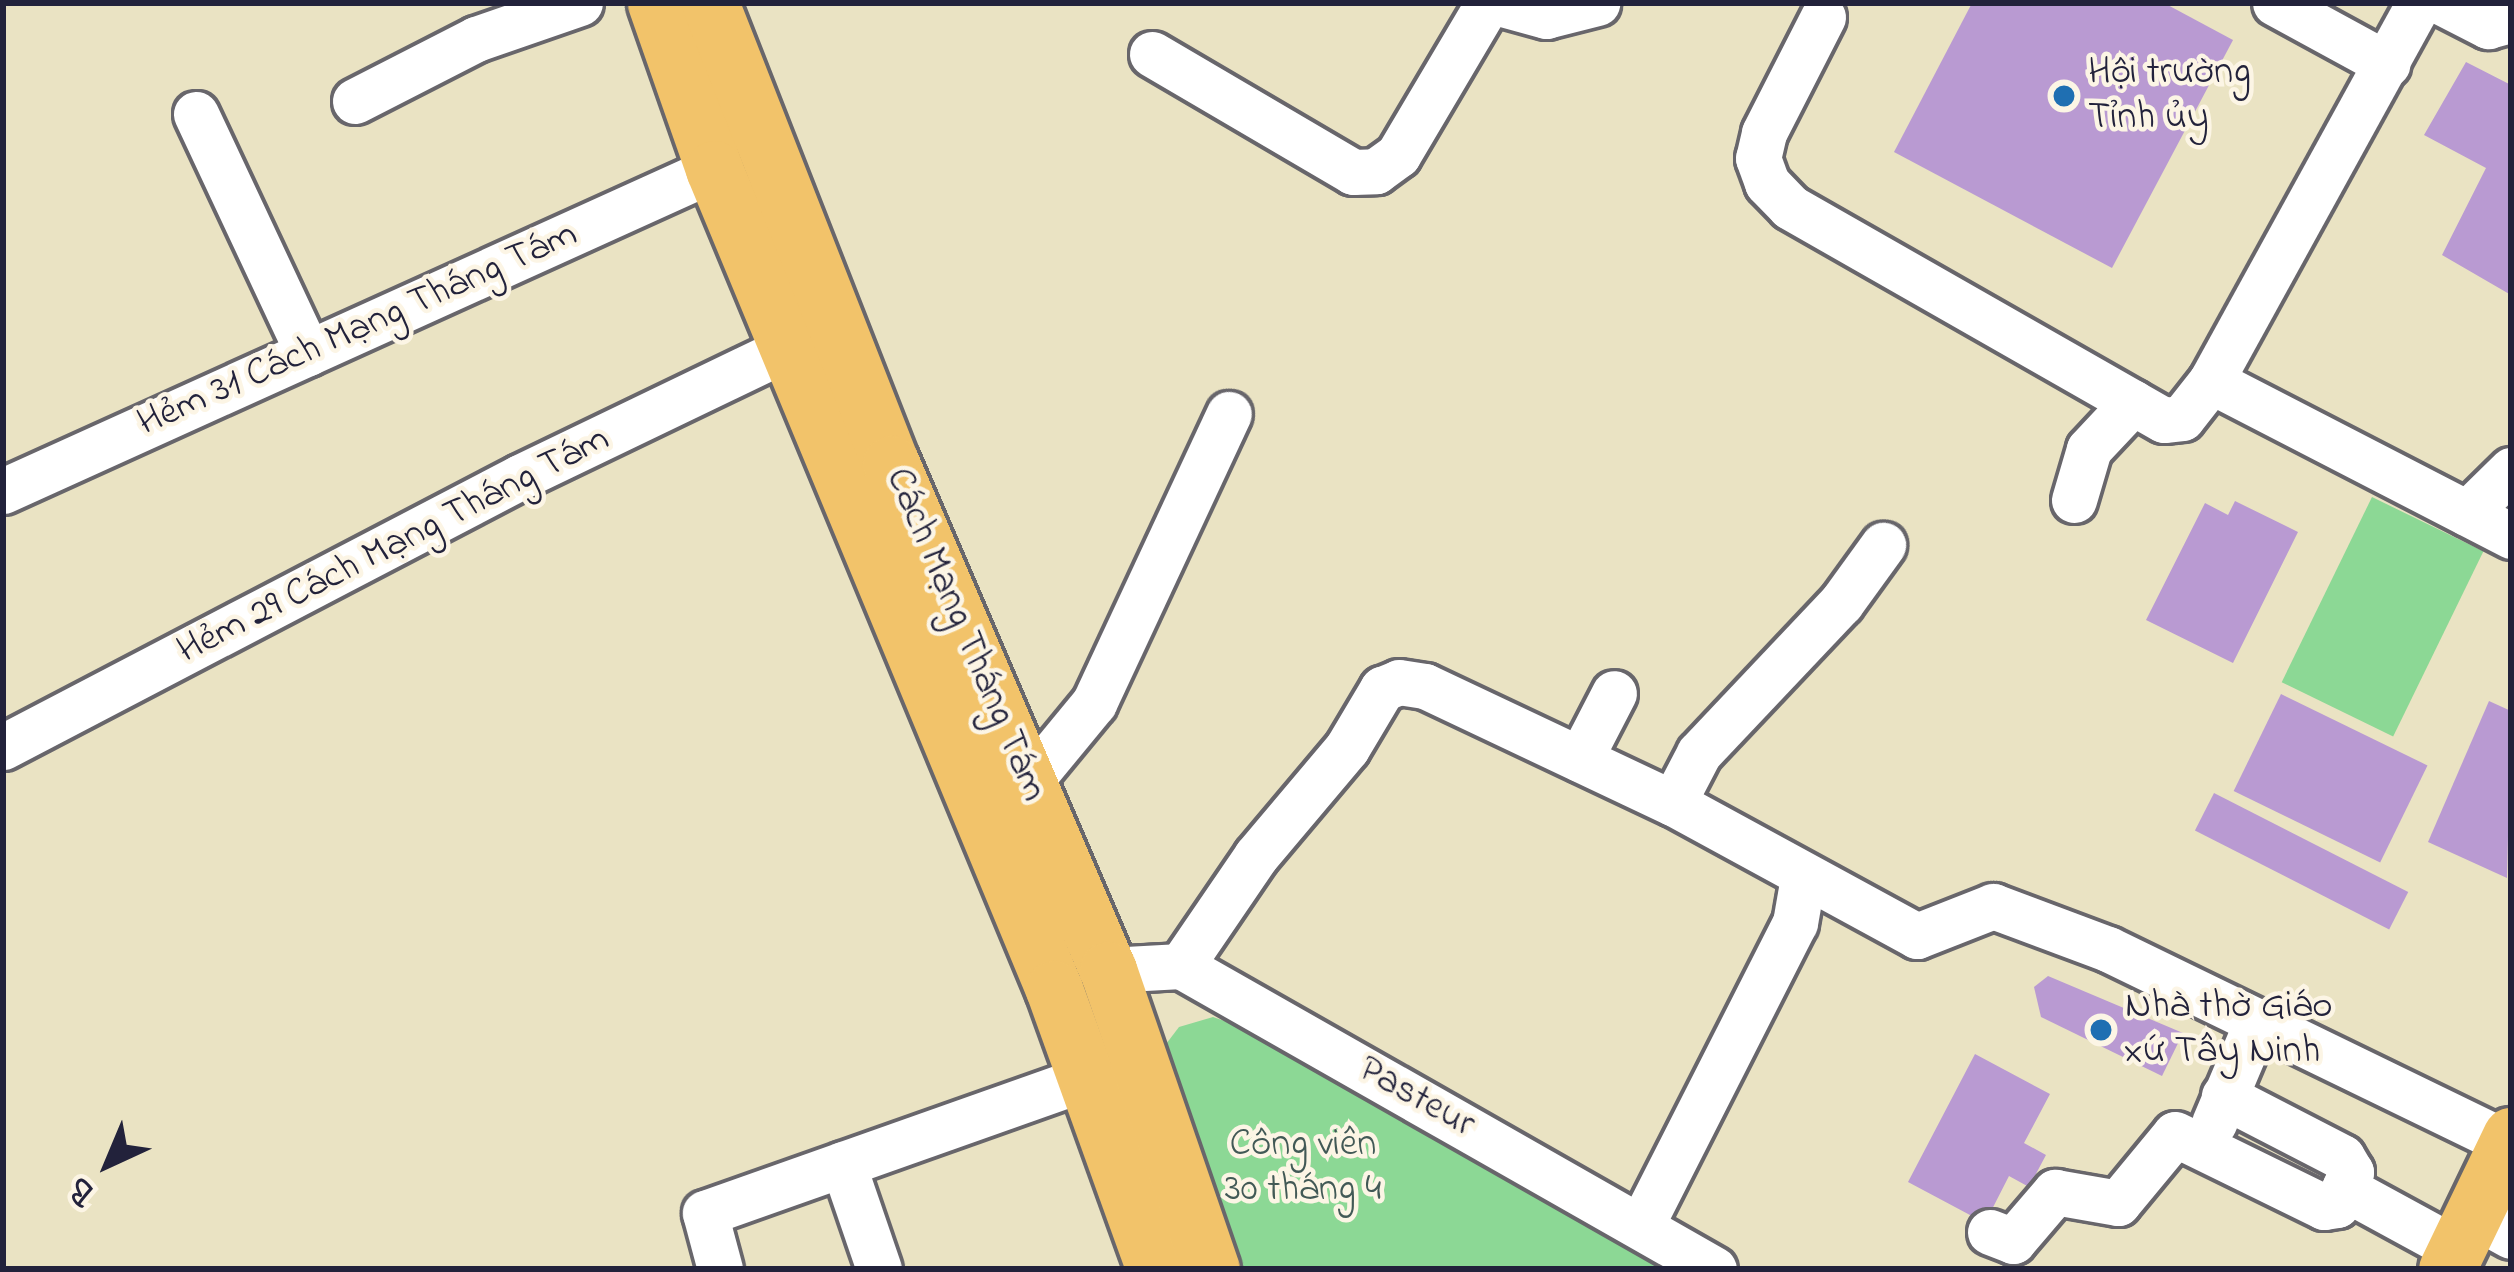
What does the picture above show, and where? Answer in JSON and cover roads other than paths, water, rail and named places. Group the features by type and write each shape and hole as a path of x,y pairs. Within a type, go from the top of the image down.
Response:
{"main road":[{"name":"Cách Mạng Tháng Tám","path":"656,3 714,170 812,337"},
{"name":"Cách Mạng Tháng Tám","path":"710,3 812,337 1004,795 1108,970 1211,1269"},
{"name":"Cách Mạng Tháng Tám","path":"1004,795 1054,989 1155,1269"},
{"path":"1054,989 1108,970"},
{"path":"2472,1242 2510,1139"}],"street":[{"path":"355,101 476,39 580,3"},
{"path":"1152,54 1353,172 1376,171 1398,155 1488,3"},
{"path":"1498,3 1546,16 1598,3"},
{"path":"2275,3 2387,64"},
{"path":"1826,8 1764,133 1758,158 1767,182 1790,207 2164,420 2182,418 2211,381 2419,3"},
{"path":"2443,3 2488,26 2511,20"},
{"path":"196,114 308,353"},
{"name":"Hẻm 31 Cách Mạng Tháng Tám","path":"3,491 714,170"},
{"name":"Hẻm 29 Cách Mạng Tháng Tám","path":"3,747 520,477 812,337"},
{"path":"2211,381 2511,536"},
{"path":"2074,500 2089,449 2133,402"},
{"path":"1004,795 1094,703 1228,414"},
{"path":"2467,513 2511,470"},
{"path":"1673,803 1699,753 1841,603 1883,545"},
{"path":"1108,970 1181,966 1244,871 1346,748 1382,689 1425,686 1673,803 1917,936 1993,906 2108,949 2510,1139"},
{"path":"1580,759 1615,692"},
{"path":"1642,1224 1795,923 1803,877"},
{"name":"Pasteur","path":"1181,966 1714,1269"},
{"path":"2206,1145 2257,1021"},
{"path":"720,1269 705,1213 1086,1078"},
{"path":"1990,1232 2013,1241 2055,1192 2118,1203 2175,1134 2206,1145 2324,1207 2337,1205 2350,1172 2342,1157 2224,1096"},
{"path":"843,1164 879,1269"},
{"path":"2344,1188 2472,1242"}],"place":[{"name":"Hội trường Tỉnh ủy","path":"2064,96"},
{"name":"Nhà thờ Giáo xứ Tây Ninh","path":"2101,1030"}],"park label":[{"name":"Công viên 30 tháng 4","path":"1303,1168"}]}
